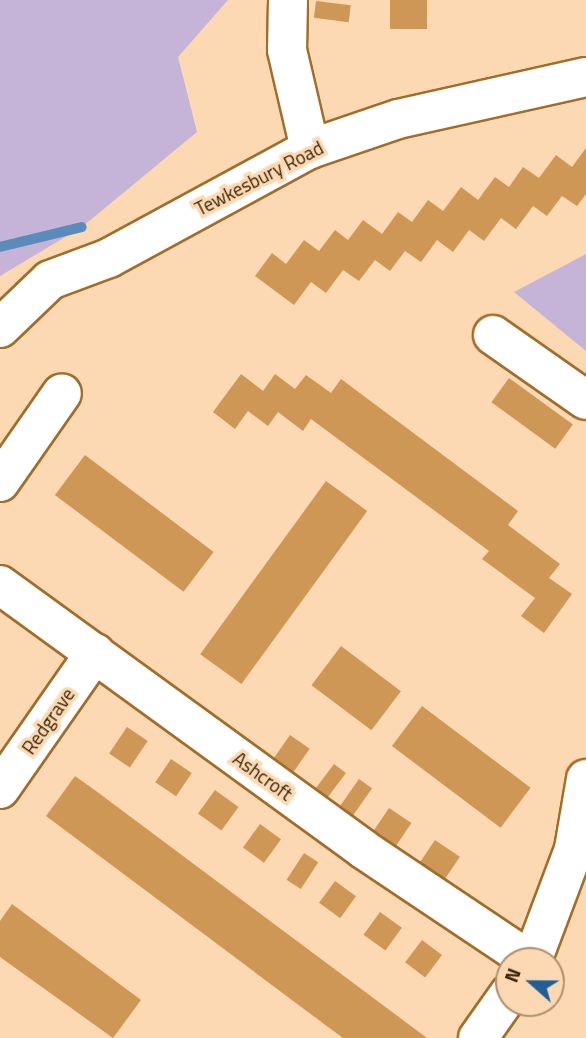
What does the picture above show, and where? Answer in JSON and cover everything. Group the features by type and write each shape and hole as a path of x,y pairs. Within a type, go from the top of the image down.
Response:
{"street":[{"path":"288,0 287,50 310,149"},
{"name":"Tewkesbury Road","path":"0,328 50,280 109,258 310,149 398,118 586,77"},
{"path":"493,335 586,400"},
{"path":"0,482 62,393"},
{"name":"Ashcroft","path":"0,585 363,849 510,947"},
{"name":"Redgrave","path":"0,789 95,653"},
{"path":"536,947 575,849 586,779"},
{"path":"478,1038 495,1014"}],"shaded area":[{"path":"0,0 228,0 178,57 197,132 82,227 0,276"},
{"path":"586,254 586,351 514,292"}],"building":[{"path":"390,0 427,0 427,29 390,29"},
{"path":"316,1 351,5 349,22 314,18"},
{"path":"586,148 586,194 577,206 562,196 547,216 533,206 516,229 501,218 484,241 469,230 453,252 437,240 421,262 405,251 390,271 375,260 359,281 343,270 326,293 311,282 294,305 255,276 272,253 286,264 304,240 319,251 335,230 348,240 363,220 382,234 398,212 412,222 428,200 443,211 461,187 478,200 495,177 509,187 523,167 539,178 556,155 572,167"},
{"path":"241,374 263,391 275,374 295,389 306,375 331,393 341,379 518,511 508,525 560,564 549,578 572,594 544,633 521,616 535,598 482,559 489,551 311,419 303,431 278,412 268,426 248,411 235,429 213,412"},
{"path":"509,378 573,424 555,449 491,402"},
{"path":"85,455 214,552 183,592 55,495"},
{"path":"326,481 367,511 241,684 200,654"},
{"path":"341,646 401,691 371,730 312,685"},
{"path":"422,706 531,788 501,828 392,746"},
{"path":"127,727 148,741 130,768 109,754"},
{"path":"290,735 310,749 294,772 274,758"},
{"path":"171,759 192,773 176,796 155,782"},
{"path":"334,764 346,773 326,800 314,791"},
{"path":"75,776 427,1038 343,1038 324,1024 46,816"},
{"path":"359,779 372,788 353,815 340,806"},
{"path":"215,790 238,807 221,831 198,813"},
{"path":"389,808 411,823 396,846 373,831"},
{"path":"260,824 281,839 264,863 243,847"},
{"path":"435,840 460,857 444,881 419,864"},
{"path":"304,853 318,862 301,889 287,880"},
{"path":"335,881 356,896 340,918 319,903"},
{"path":"12,904 141,1000 113,1038 0,957 0,921"},
{"path":"380,912 402,928 385,951 364,935"},
{"path":"422,940 442,955 425,977 405,962"}],"waterway":[{"path":"0,247 82,227"}]}
